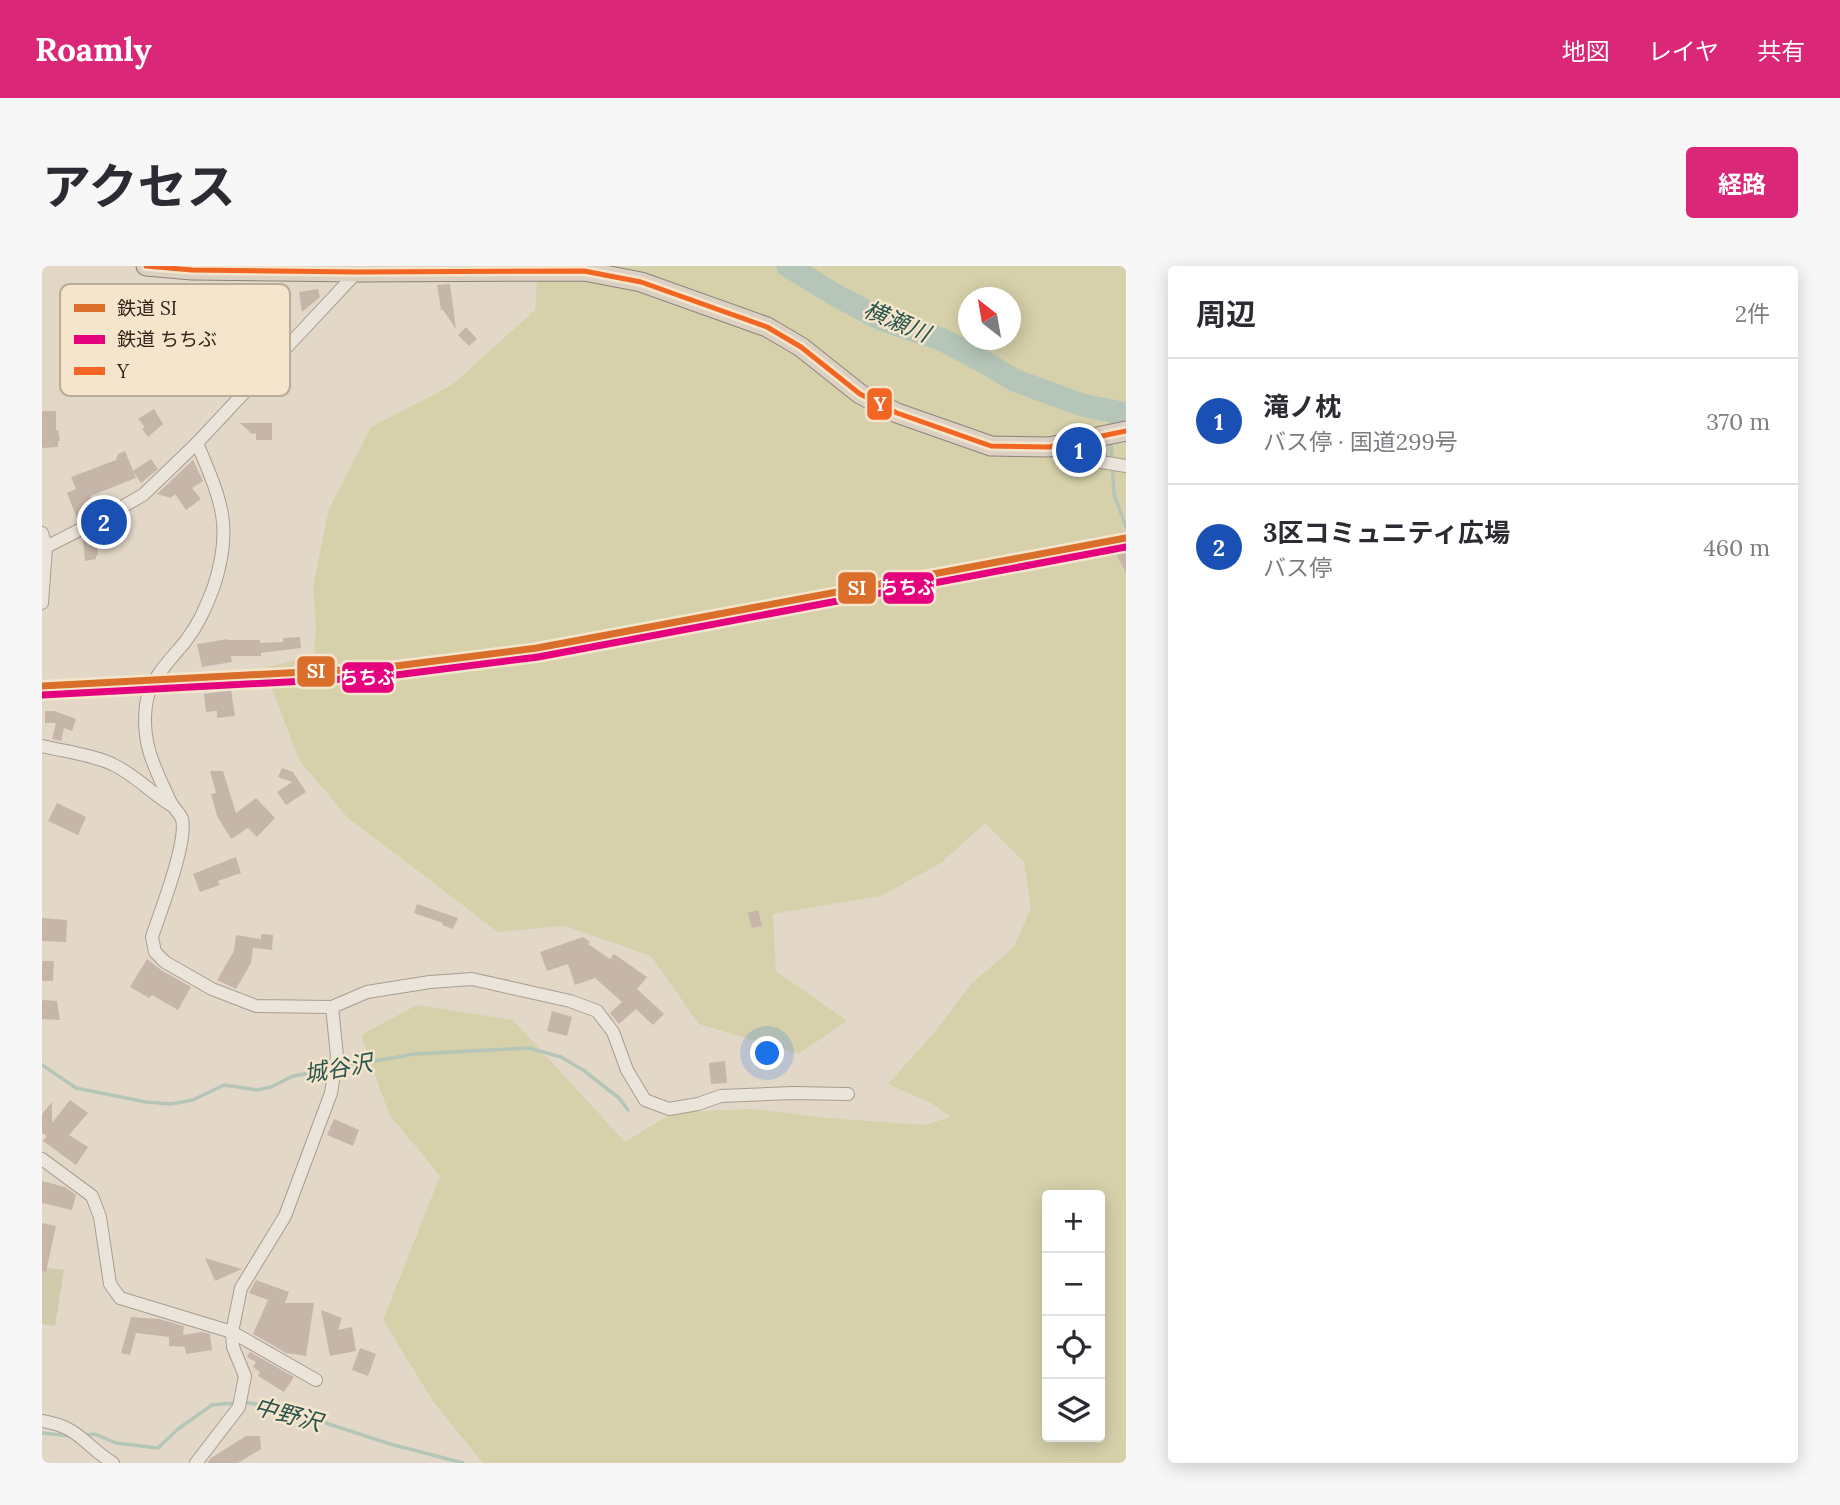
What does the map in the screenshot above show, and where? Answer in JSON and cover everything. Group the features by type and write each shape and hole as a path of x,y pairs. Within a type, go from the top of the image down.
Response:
{"highway":[{"path":"158,267 584,271 641,282 767,327 801,347 860,394 897,413 991,446 1049,447 1126,431"}],"street":[{"path":"290,344 360,269"},
{"path":"44,548 143,495 241,396"},
{"path":"197,443 221,506 225,546 204,613 162,669 146,702 145,726 151,762 172,805 181,817 182,836 152,937 155,952 176,969 212,989 256,1006 333,1009 367,992 430,982 472,979 530,991 597,1011 613,1032 627,1070 645,1100 668,1109 698,1104 721,1096 848,1094"},
{"path":"1049,447 1072,457 1125,466"},
{"path":"42,533 42,603"},
{"path":"42,746 110,763 133,776 172,805"},
{"path":"196,1463 239,1407 245,1376 233,1347 232,1332 241,1289 285,1216 331,1093 337,1056 333,1009"},
{"path":"42,1159 92,1196 100,1217 110,1284 120,1298 232,1332 316,1380"},
{"path":"42,1421 59,1424 79,1434 98,1460 113,1463"}],"shaded area":[{"path":"538,266 1126,266 1126,1463 483,1463 434,1403 383,1320 440,1176 389,1114 361,1035 417,1005 513,1020 625,1142 674,1112 753,1109 924,1125 951,1117 931,1103 888,1084 933,1034 972,983 1014,947 1031,908 1024,862 985,823 941,863 881,896 773,914 776,971 847,1021 798,1054 699,1024 651,956 565,926 498,932 348,818 299,760 264,668 314,655 316,627 313,587 329,509 371,427 452,385 535,310"},
{"path":"42,1267 64,1270 55,1326 42,1324"}],"building":[{"path":"450,284 456,329 441,310 437,285"},
{"path":"318,289 320,297 302,312 299,292"},
{"path":"466,327 477,339 469,346 458,335"},
{"path":"154,409 163,424 148,437 142,429 145,427 138,419"},
{"path":"42,411 56,411 56,430 60,441 58,447 42,448"},
{"path":"240,423 272,423 272,440 256,440 256,433 252,434"},
{"path":"125,451 136,478 90,496 96,511 78,521 67,493 76,489 71,477 116,460 118,454"},
{"path":"151,459 158,469 141,483 133,471"},
{"path":"193,460 203,481 192,488 201,499 186,510 175,494 171,498 157,494"},
{"path":"96,539 96,559 85,561 83,540"},
{"path":"1122,543 1126,550 1126,573 1113,548"},
{"path":"300,637 301,648 261,653 261,656 231,656 232,662 202,667 197,644 228,639 260,640 260,643 283,642 283,638"},
{"path":"231,690 235,716 217,718 217,711 206,712 204,694"},
{"path":"45,711 54,711 76,719 72,731 64,728 61,741 52,739 56,723 45,723"},
{"path":"282,768 293,772 306,792 286,805 277,792 292,782 278,777"},
{"path":"210,771 223,771 236,813 256,798 275,818 257,837 248,828 231,839 217,816 211,794 216,793"},
{"path":"57,803 86,817 78,835 48,821"},
{"path":"236,857 241,873 218,881 220,885 200,892 193,874"},
{"path":"417,904 458,918 453,929 414,913"},
{"path":"758,910 762,926 752,928 748,913"},
{"path":"42,918 67,920 66,942 42,941"},
{"path":"261,934 273,935 272,950 253,948 251,963 236,989 217,980 234,951 236,935 261,939"},
{"path":"583,937 590,942 588,944 610,959 614,954 647,977 637,989 664,1014 653,1025 636,1009 619,1024 610,1013 622,1002 595,978 575,985 568,964 547,971 540,952"},
{"path":"147,959 191,987 178,1010 152,995 149,998 130,987"},
{"path":"42,961 54,961 53,981 42,981"},
{"path":"42,1000 57,1001 60,1020 42,1019"},
{"path":"552,1011 572,1017 567,1036 547,1031"},
{"path":"725,1061 727,1083 711,1084 709,1063"},
{"path":"70,1100 88,1113 69,1135 88,1147 76,1165 43,1141 47,1136 42,1133 42,1114 52,1102 52,1123"},
{"path":"334,1119 359,1130 353,1146 327,1135"},
{"path":"42,1181 65,1187 76,1195 72,1210 42,1203"},
{"path":"42,1223 56,1226 46,1272 42,1271"},
{"path":"205,1258 242,1269 215,1281"},
{"path":"256,1280 289,1292 285,1303 314,1303 306,1356 286,1353 253,1334 268,1300 249,1293"},
{"path":"321,1310 342,1318 338,1330 352,1327 356,1351 330,1356"},
{"path":"131,1317 159,1319 184,1326 183,1335 202,1332 210,1334 212,1350 186,1354 185,1347 169,1346 169,1337 136,1333 130,1355 121,1353"},
{"path":"360,1348 376,1354 368,1376 352,1370"},
{"path":"250,1352 294,1377 284,1392 258,1376 260,1372 253,1367 256,1362 247,1357"},
{"path":"246,1436 260,1436 261,1449 238,1463 207,1463 211,1458"}],"waterway":[{"name":"横瀬川","path":"788,266 883,320 941,339 1014,380 1082,405 1126,414"},
{"path":"1109,411 1110,426"},
{"path":"1111,441 1114,494 1126,527"},
{"name":"城谷沢","path":"42,1065 76,1088 146,1102 171,1104 193,1100 224,1085 257,1090 271,1087 293,1076 414,1054 529,1048 561,1057 583,1070 619,1098 628,1110"},
{"name":"中野沢","path":"243,1402 280,1408 390,1444 463,1463"},
{"name":"中野沢","path":"85,1435 95,1434 116,1443 158,1448 178,1429 212,1405 235,1403"},
{"name":"中野沢","path":"42,1433 71,1436"}],"rail line":[{"name":"SI","path":"42,686 380,668 537,648 1126,538"},
{"name":"ちちぶ","path":"42,695 380,677 538,657 1126,547"}],"transit line":[{"name":"Y","path":"146,266 192,270 357,272 584,271 641,282 767,327 801,347 860,394 897,413 991,446 1049,447 1126,431"}],"place":[{"name":"滝ノ枕","path":"1079,450"},
{"name":"3区コミュニティ広場","path":"104,522"}]}
